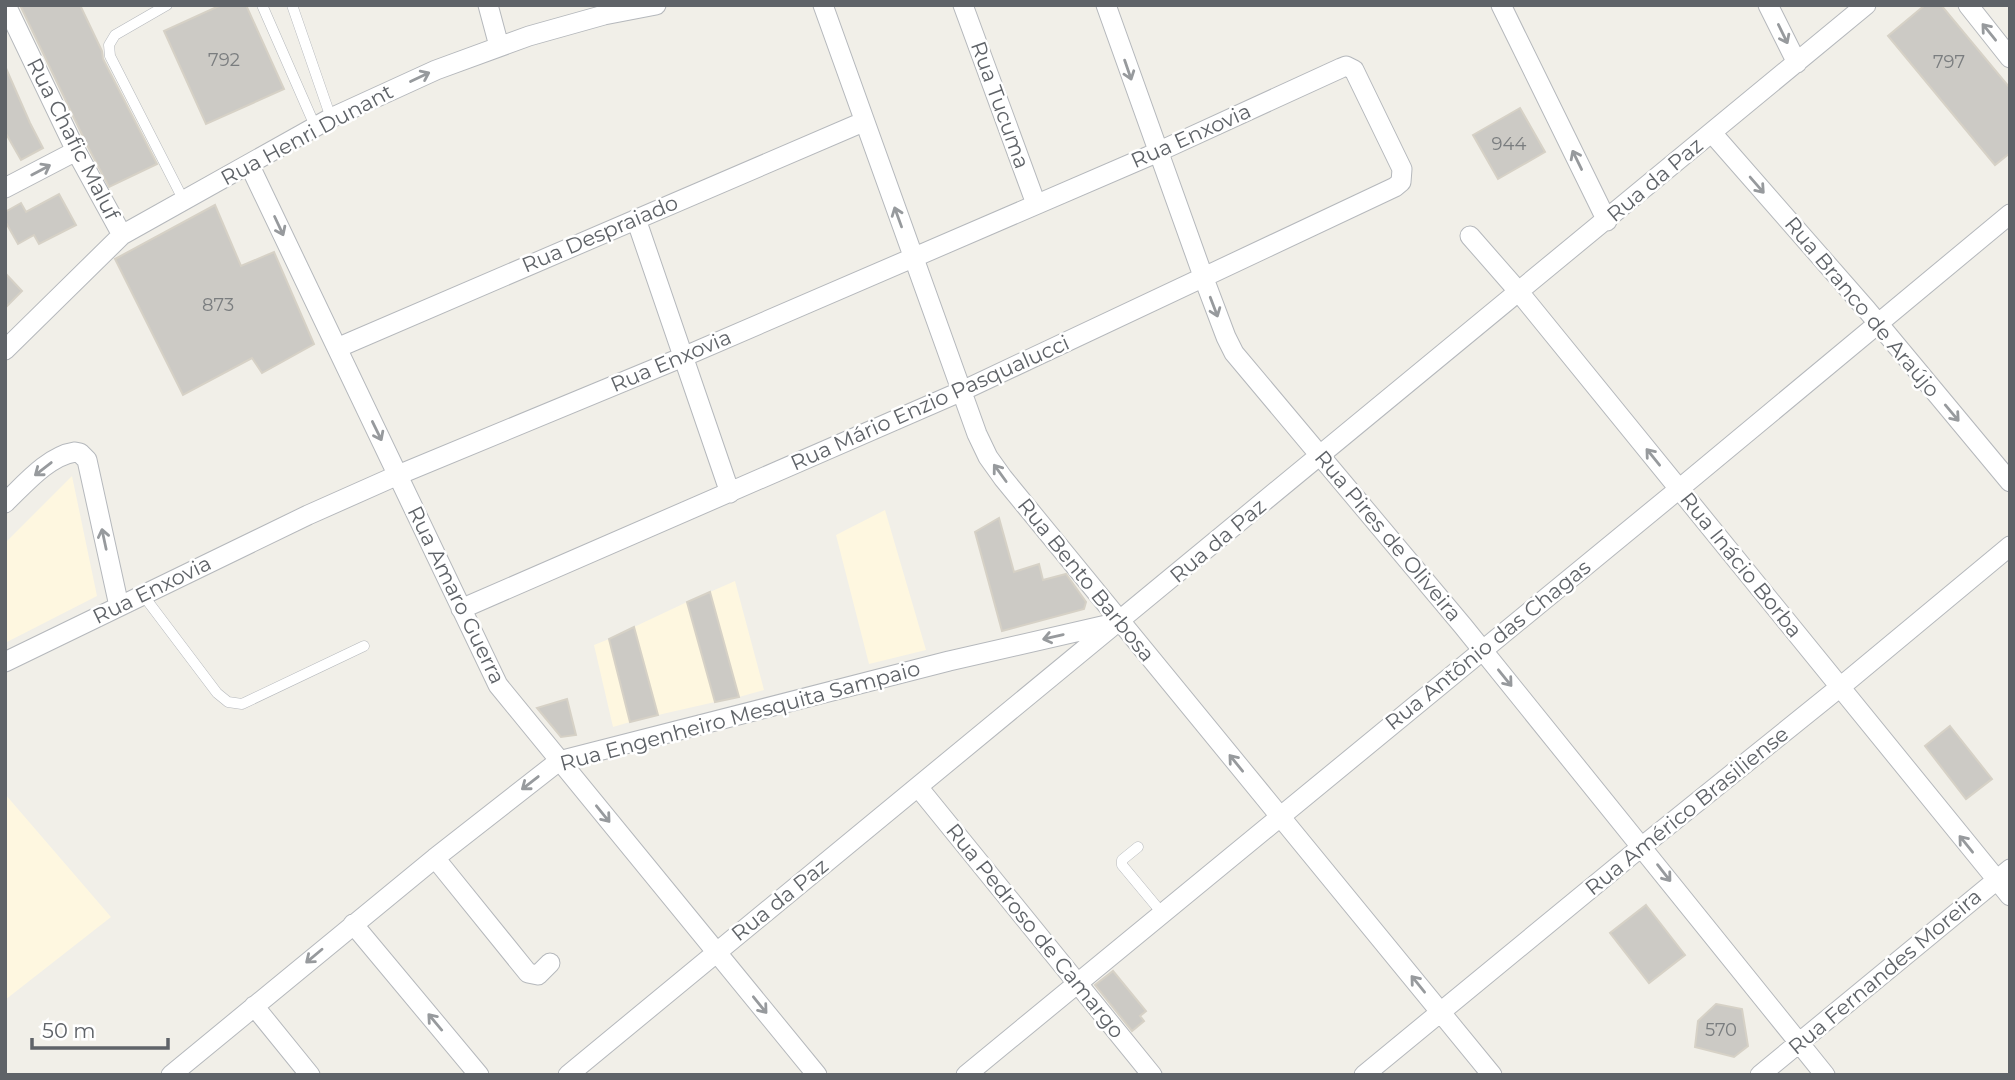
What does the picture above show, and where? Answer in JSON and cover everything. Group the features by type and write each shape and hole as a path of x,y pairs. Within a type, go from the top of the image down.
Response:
{"street":[{"name":"Rua Chafic Maluf","path":"6,5 76,151 122,235"},
{"path":"488,5 499,46"},
{"name":"Rua Henri Dunant","path":"5,349 122,235 323,122 436,70 499,46 604,15 656,5"},
{"name":"Rua Bento Barbosa","path":"822,5 977,434 988,457 1492,1075"},
{"name":"Rua Tucuma","path":"963,5 1036,204"},
{"name":"Rua Pires de Oliveira","path":"1106,5 1157,152 1234,353 1482,650 1825,1075"},
{"path":"1501,5 1606,221"},
{"path":"1768,5 1797,63"},
{"name":"Rua da Paz","path":"568,1075 1866,5"},
{"path":"1968,5 2010,58"},
{"name":"Rua Enxovia","path":"5,663 308,515 913,258 1346,66 1354,70 1402,169 1401,182 1395,187"},
{"name":"Rua Despraiado","path":"337,348 863,122"},
{"name":"Rua Branco de Araújo","path":"1712,133 1878,324 2010,482"},
{"path":"5,188 76,151"},
{"name":"Rua Amaro Guerra","path":"250,164 498,685 817,1075"},
{"name":"Rua Mário Enzio Pasqualucci","path":"461,610 962,391 1395,187"},
{"name":"Rua Antônio das Chagas","path":"966,1075 2010,214"},
{"path":"636,219 730,493"},
{"name":"Rua Inácio Borba","path":"1470,236 1519,292 1839,688 2003,874 2010,896"},
{"path":"5,503 48,465 62,456 80,453 87,460 119,606"},
{"name":"Rua Américo Brasiliense","path":"1364,1075 2010,546"},
{"name":"Rua Engenheiro Mesquita Sampaio","path":"171,1075 352,924 559,761 949,661 1120,622"},
{"name":"Rua Pedroso de Camargo","path":"918,787 1152,1075"},
{"path":"435,858 528,973 538,975 550,963"},
{"name":"Rua Fernandes Moreira","path":"1760,1075 2003,874"},
{"path":"352,924 479,1075"},
{"path":"254,1006 310,1075"}],"lane":[{"path":"167,5 115,35 109,45 110,57 184,201"},
{"path":"262,5 323,122"},
{"path":"292,5 323,122"},
{"path":"142,594 218,693 228,702 242,704 364,646"},
{"path":"1138,847 1122,860 1122,865 1162,914"}],"shaded area":[{"path":"72,476 97,596 5,643 5,543"},
{"path":"885,510 926,650 869,664 836,535"},
{"path":"735,581 764,690 739,697 710,592"},
{"path":"687,602 715,702 658,715 634,627"},
{"path":"609,639 630,722 613,727 594,645"},
{"path":"5,794 111,917 5,1000"}],"building":[{"path":"20,5 80,5 102,51 103,59 157,164 109,187"},
{"path":"221,5 246,5 284,89 206,124 164,31"},
{"path":"1925,5 1941,5 2010,88 2010,153 1995,165 1888,36"},
{"path":"5,66 43,148 21,160 5,132"},
{"path":"1520,108 1545,152 1498,179 1473,135"},
{"path":"59,194 76,225 39,244 34,235 18,244 5,221 5,212 21,203 26,212"},
{"path":"215,205 241,266 274,252 314,344 262,373 252,358 183,395 115,259"},
{"path":"5,273 22,291 5,308"},
{"path":"999,518 1014,572 1039,564 1043,580 1066,574 1086,602 1084,609 1002,631 975,532"},
{"path":"710,592 739,697 715,702 687,602"},
{"path":"634,627 658,715 630,722 609,639"},
{"path":"567,699 576,735 561,737 537,708"},
{"path":"1950,726 1992,779 1966,799 1925,746"},
{"path":"1646,905 1685,955 1649,983 1610,933"},
{"path":"1113,971 1146,1011 1140,1016 1144,1021 1132,1031 1095,985"},
{"path":"1716,1004 1742,1009 1748,1046 1734,1057 1695,1047 1698,1021"}]}
